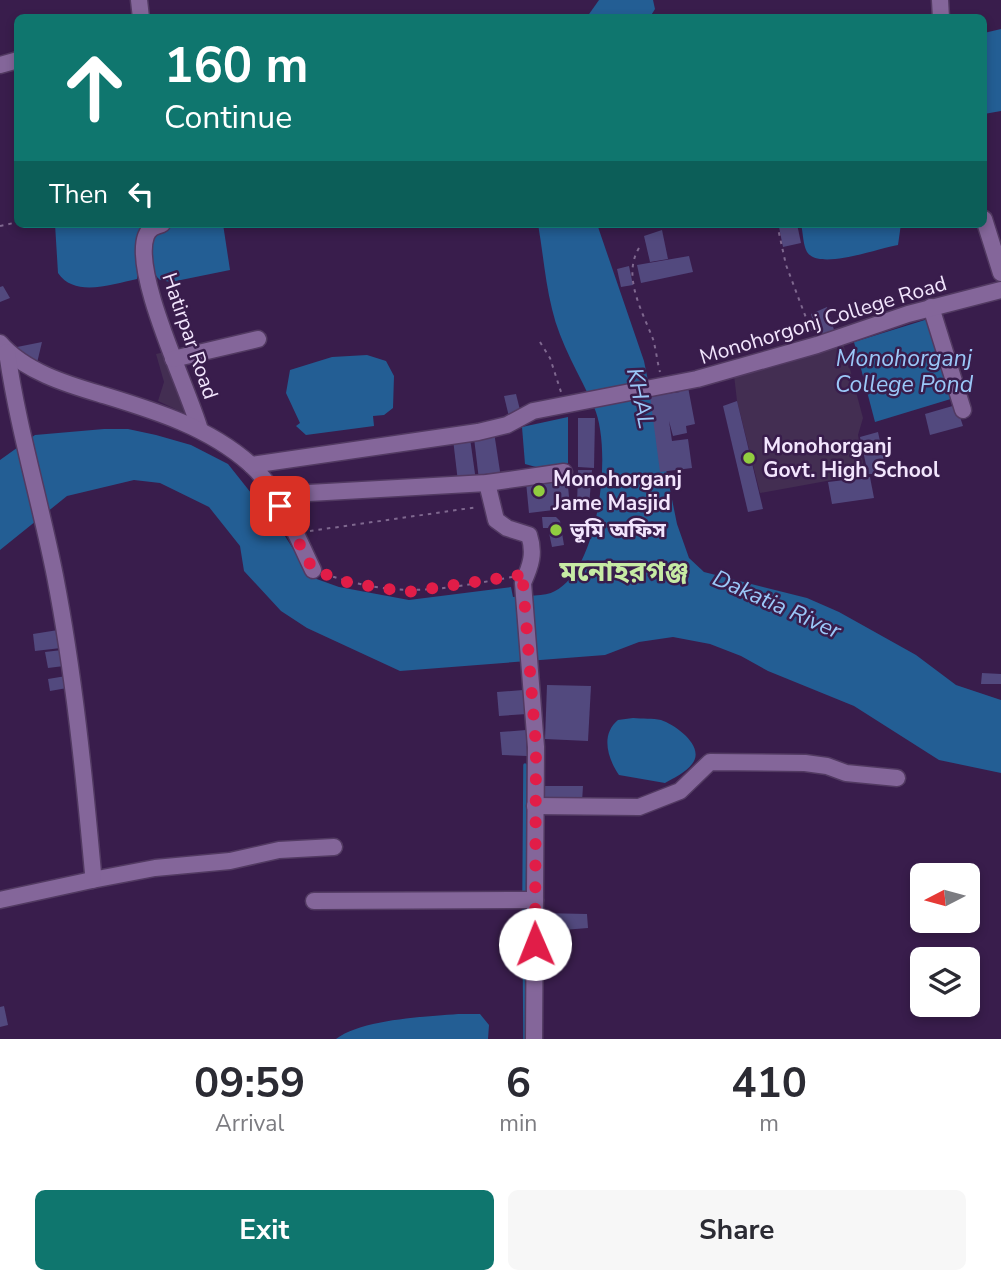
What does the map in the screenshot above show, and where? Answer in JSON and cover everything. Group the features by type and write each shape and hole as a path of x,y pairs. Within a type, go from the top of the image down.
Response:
{"street":[{"name":"Hatirpar Road","path":"152,228 146,235 145,270 173,359 200,430"},
{"path":"987,228 1001,273"},
{"name":"Monohorgonj College Road","path":"251,465 478,432 507,425 533,411 659,387 817,345 931,307 1001,290"},
{"path":"931,307 963,410"},
{"path":"173,359 258,339"},
{"path":"4,348 16,417 55,575 81,742 92,880"},
{"path":"4,348 71,385 142,406 200,430 251,465 273,495 313,570"},
{"path":"273,495 487,483 564,471"},
{"path":"487,483 496,520 529,535 533,554 525,578 530,690 536,747 532,900 534,1039"},
{"path":"535,806 639,807 680,791 703,765 710,762 805,762 827,766 846,774 897,778"},
{"path":"0,900 155,868 230,861 279,850 334,847"},
{"path":"314,901 532,900"}],"path":[{"path":"778,228 786,265 817,345"},
{"path":"639,248 631,265 635,289 654,341 659,387"},
{"path":"540,342 550,358 566,406"},
{"path":"295,534 491,504"},
{"path":"313,570 350,583 408,592 525,578"}],"shaded area":[{"path":"843,343 863,418 858,435 865,474 760,493 737,401 734,375"},
{"path":"169,351 192,417 158,401 164,382 156,354"}],"water":[{"path":"599,0 653,0 655,9 652,14 589,14"},
{"path":"1001,29 1001,111 987,113 987,32"},
{"path":"55,228 142,228 137,279 106,286 84,287 65,281 58,273"},
{"path":"165,228 224,228 230,270 171,282 160,280 150,264 149,256 153,240"},
{"path":"539,228 598,228 644,361 677,524 689,558 704,572 807,598 839,612 916,655 956,685 1001,700 1001,773 939,760 854,706 710,644 673,637 639,642 605,655 400,671 307,628 281,611 244,571 240,546 209,507 160,483 134,480 67,496 0,550 0,460 35,435 128,429 191,445 228,464 283,533 311,577 339,587 409,600 511,587 513,597 551,593 570,579 592,534 602,478 602,451 600,426 594,407 565,347 548,288"},
{"path":"802,228 900,228 898,245 850,257 814,257 807,252"},
{"name":"Monohorganj College Pond","path":"928,319 954,398 875,422 854,342"},
{"path":"367,355 386,361 394,376 393,408 384,415 373,416 374,426 306,435 296,426 300,423 286,393 290,370 332,357"},
{"path":"568,417 568,463 547,468 525,464 522,427"},
{"path":"618,720 661,720 681,732 695,751 692,764 665,783 619,775 609,755 609,733"},
{"path":"480,1014 489,1025 488,1039 336,1039 348,1032 377,1023"}],"building":[{"path":"779,228 798,228 801,243 783,247"},
{"path":"662,230 668,259 650,262 644,236"},
{"path":"689,256 693,272 641,283 637,265"},
{"path":"629,266 633,285 621,287 617,269"},
{"path":"3,286 10,298 0,302 0,287"},
{"path":"827,307 835,333 818,339 811,314"},
{"path":"42,342 37,363 12,348"},
{"path":"688,387 695,424 686,426 687,433 673,436 669,421 672,441 688,439 692,468 660,472 650,396 680,392 679,389"},
{"path":"516,394 521,414 510,421 504,396"},
{"path":"737,401 763,509 748,512 723,406"},
{"path":"956,405 963,426 930,435 925,414"},
{"path":"578,418 595,418 594,468 578,467"},
{"path":"494,432 501,478 479,480 474,438"},
{"path":"878,432 887,474 868,474 860,437"},
{"path":"470,438 476,481 458,482 453,439"},
{"path":"578,470 592,470 589,506 577,506"},
{"path":"567,475 570,508 529,513 526,482"},
{"path":"870,477 874,498 832,504 828,482"},
{"name":"ভূমি অফিস","path":"542,517 556,517 560,521 564,545 552,547 548,528 543,528"},
{"path":"58,630 61,648 35,651 33,634"},
{"path":"62,650 64,666 48,668 45,652"},
{"path":"982,673 1001,674 1001,684 981,684"},
{"path":"66,676 67,688 50,691 48,679"},
{"path":"547,685 591,686 588,741 545,739"},
{"path":"523,690 527,714 499,716 497,692"},
{"path":"526,730 527,756 502,755 500,732"},
{"path":"541,786 583,786 582,802 542,802"},
{"path":"541,913 587,914 588,928 563,930 563,947 544,946"},
{"path":"4,1006 8,1025 0,1027 0,1007"}],"waterway":[{"path":"524,897 525,765"},
{"path":"524,905 525,1039"}],"place":[{"name":"Monohorganj Govt. High School","path":"749,458"},
{"name":"Monohorganj Jame Masjid","path":"539,491"},
{"name":"ভূমি অফিস","path":"556,530"}],"district":[{"name":"মনোহরগঞ্জ","path":"624,571"}],"route":[{"path":"280,506 313,570 350,583 408,592 527,574 523,583 536,747 535,944"}],"water label":[{"name":"KHAL","path":"641,398"},
{"name":"Dakatia River","path":"777,604"}]}
